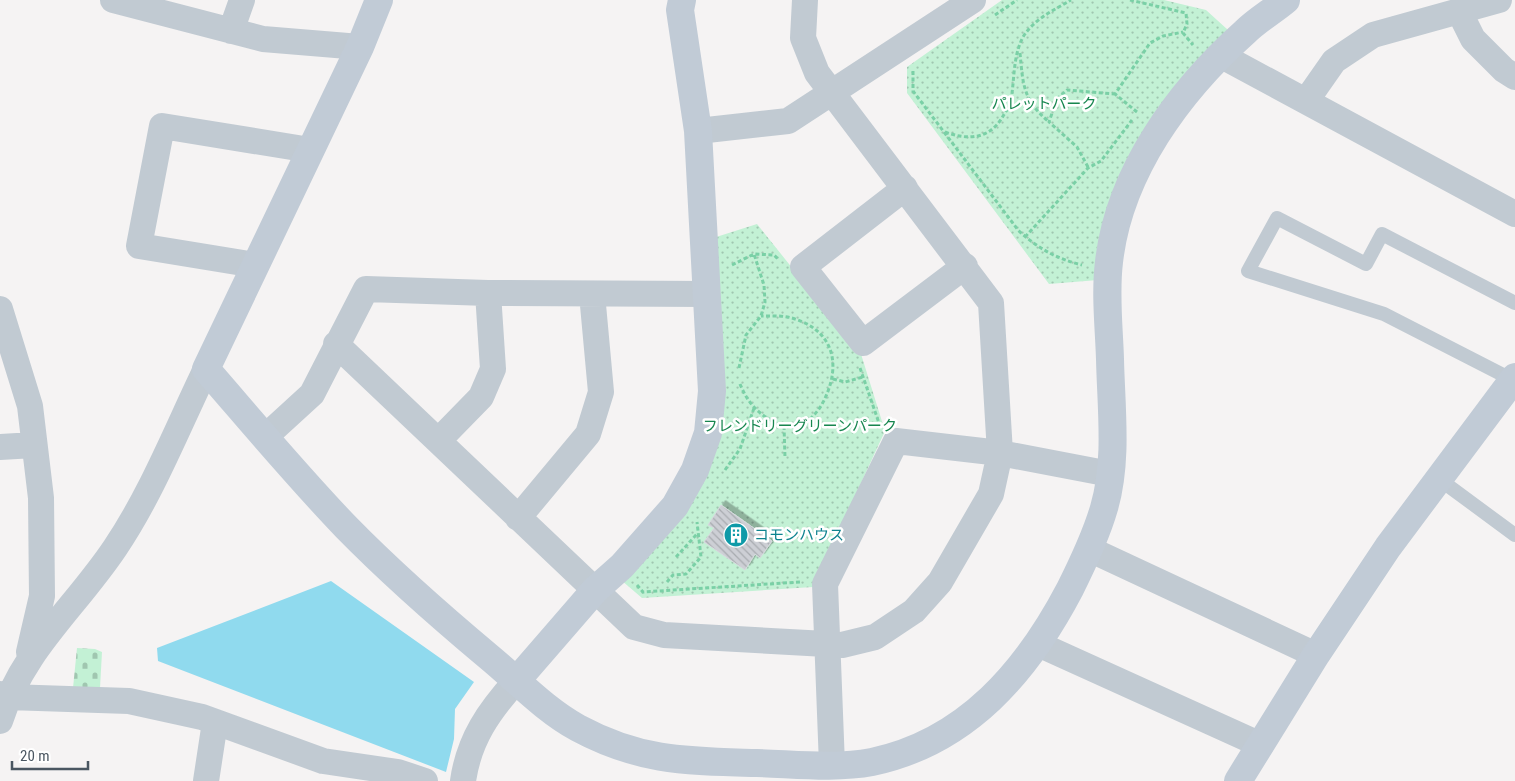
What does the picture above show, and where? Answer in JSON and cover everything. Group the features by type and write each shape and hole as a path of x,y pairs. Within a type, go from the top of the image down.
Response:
{"street":[{"path":"114,0 263,39 360,46"},
{"path":"231,31 242,0"},
{"path":"0,721 4,696 28,660 114,550 142,505 360,46 379,0"},
{"path":"463,781 470,750 480,727 493,707 595,590 622,566 674,506 695,470 708,433 711,379 698,131 680,10 682,0"},
{"path":"336,344 634,626 664,635 842,645 875,637 914,611 940,582 990,494 1000,454 992,303 817,73 804,38 805,0"},
{"path":"698,131 788,122 973,0"},
{"path":"1306,101 1334,61 1373,35 1499,0"},
{"path":"206,369 348,529 453,627 549,708 576,727 636,752 672,761 832,765 871,762 910,750 941,735 978,712 1008,683 1038,644 1055,617 1088,549 1105,504 1110,474 1108,268 1114,232 1128,189 1162,125 1216,61 1274,4"},
{"path":"1459,11 1473,40 1504,70 1515,77"},
{"path":"1216,61 1306,101 1515,214"},
{"path":"255,265 139,246 162,126 310,150"},
{"path":"905,188 803,267 863,343 965,266"},
{"path":"265,437 312,394 336,344 366,289 592,294 706,290"},
{"path":"438,440 481,397 493,369 488,293"},
{"path":"518,518 588,434 601,392 592,294"},
{"path":"0,309 30,406 41,498 42,596 28,660"},
{"path":"1238,781 1316,655 1388,547 1514,379"},
{"path":"832,765 825,584 896,441 1000,454 1110,474"},
{"path":"0,447 34,445"},
{"path":"1088,549 1316,655"},
{"path":"1038,644 1260,745"},
{"path":"4,696 129,701 215,722 323,761 398,772 425,781"},
{"path":"206,781 215,722"}],"lane":[{"path":"1514,379 1384,314 1248,271 1277,218 1366,264 1382,234 1515,303"},
{"path":"1439,479 1515,534"}],"path":[{"path":"993,16 1017,0"},
{"path":"944,132 958,137 972,138 985,135 999,122 1010,106 1013,69 1024,37 1045,14 1071,0"},
{"path":"1130,0 1186,13 1187,24 1183,32"},
{"path":"1183,32 1216,61"},
{"path":"1115,94 1150,43 1163,36 1183,32"},
{"path":"1019,50 1023,89 1037,112 1077,147 1088,168"},
{"path":"921,65 913,71 913,91 1025,237 1060,260 1088,267 1108,268"},
{"path":"1048,122 1057,99 1067,90 1115,94 1137,112 1162,125"},
{"path":"1025,237 1088,168 1101,161 1116,144 1137,112"},
{"path":"706,290 740,260 754,254 774,254 784,264"},
{"path":"754,254 764,285 765,302 761,316 746,335 741,349 740,385 754,408 784,426 795,426 808,421 827,395 833,379 832,353 819,334 795,319 761,316"},
{"path":"858,363 881,428"},
{"path":"711,379 739,372"},
{"path":"833,379 845,382 863,377"},
{"path":"784,426 785,458"},
{"path":"667,582 674,575 686,574 701,557 696,523 700,515"},
{"path":"676,558 698,533"},
{"path":"622,566 643,592 809,581"}],"green space":[{"name":"パレットパーク","path":"1002,0 1164,0 1206,10 1228,30 1202,63 1098,280 1049,284 907,93 907,67"},
{"name":"フレンドリーグリーンパーク","path":"757,224 861,354 885,431 813,587 642,598 621,580 699,487 713,238"},
{"path":"77,648 95,649 102,652 100,688 73,688"}],"water":[{"path":"331,581 474,682 455,709 454,739 446,772 158,661 157,648"}],"building":[{"name":"コモンハウス","path":"721,505 772,541 760,558 755,554 745,570 704,542 714,528 708,525"}],"place":[{"name":"コモンハウス","path":"736,535"}]}
